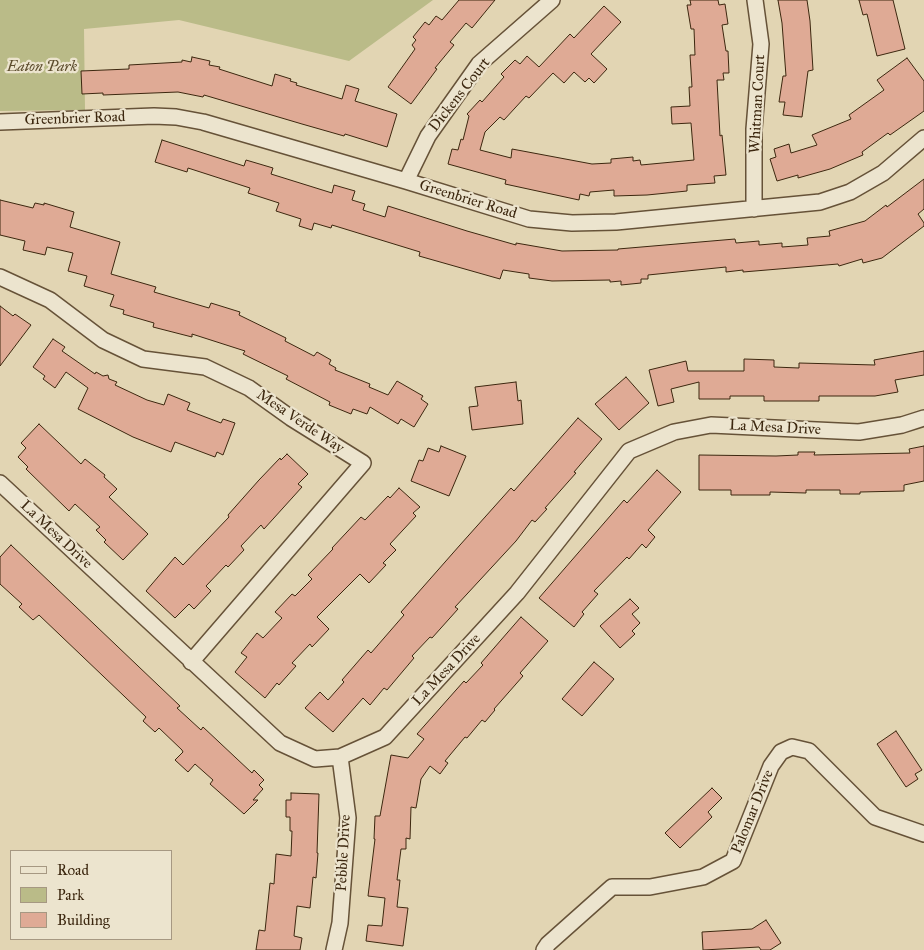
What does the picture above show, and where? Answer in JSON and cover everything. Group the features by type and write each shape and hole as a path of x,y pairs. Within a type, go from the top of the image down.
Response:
{"street":[{"name":"Dickens Court","path":"406,181 428,136 480,64 552,0"},
{"name":"Whitman Court","path":"754,209 754,129 761,44 755,0"},
{"name":"Greenbrier Road","path":"0,122 176,117 203,122 530,219 563,222 616,222 820,202 850,192 882,173 924,138"},
{"name":"Mesa Verde Way","path":"0,277 50,300 103,340 143,359 205,367 249,388 310,432 363,463 191,662"},
{"name":"La Mesa Drive","path":"0,483 280,744 314,759 340,756 385,737 517,593 629,451 674,432 711,426 859,432 902,426 924,418"},
{"name":"Palomar Drive","path":"544,950 548,944 612,887 650,887 703,877 733,861 772,766 782,752 792,747 809,751 875,816 924,834"},
{"name":"Pebble Drive","path":"334,950 340,923 348,818 340,756"}],"green space":[{"name":"Eaton Park","path":"0,0 433,0 349,61 179,20 84,29 85,110 0,111"}],"building":[{"path":"459,0 495,0 472,28 466,23 450,42 454,45 435,68 437,69 411,104 388,87 415,49 412,45 416,40 413,37 425,22 429,25 436,16 442,20"},
{"path":"690,0 718,0 719,5 725,4 728,24 722,25 726,51 728,51 729,73 723,73 724,80 717,80 720,136 722,135 726,175 714,176 715,183 687,185 687,191 647,195 614,196 614,190 590,192 589,196 580,194 579,200 505,184 506,180 448,164 452,149 458,150 461,139 463,140 469,116 467,114 480,100 482,102 504,77 501,74 515,60 520,64 527,56 539,67 570,34 574,38 604,6 621,22 591,54 607,69 594,83 589,78 585,82 574,72 564,83 553,73 529,98 526,96 504,120 500,117 485,132 480,150 511,158 512,149 592,164 611,163 611,159 633,157 633,161 640,160 641,165 694,160 691,123 672,124 671,107 690,106 689,87 692,87 690,55 695,55 694,29 691,29 687,5 691,5"},
{"path":"778,0 807,0 813,70 808,71 802,117 783,115 785,102 779,102 783,76 786,76 782,23"},
{"path":"859,0 893,0 905,49 877,56 867,14 863,15"},
{"path":"192,57 210,61 209,65 220,67 219,69 272,86 275,74 291,79 290,81 297,83 296,85 342,99 346,85 359,89 355,101 397,114 387,147 204,95 203,97 178,92 82,94 81,71 129,69 129,65 182,62 182,60 191,62"},
{"path":"907,58 924,81 924,111 890,135 888,133 862,152 863,155 830,169 798,178 798,175 777,181 770,159 776,157 774,149 789,144 791,153 817,145 812,135 851,119 849,115 884,90 877,80"},
{"path":"162,140 244,166 246,160 273,168 271,174 332,193 334,185 355,191 352,200 365,204 363,210 385,217 388,206 516,245 516,243 562,251 618,250 735,239 736,243 759,241 759,245 782,243 782,247 808,245 807,238 830,236 829,231 865,221 924,179 924,209 918,214 924,226 882,258 863,263 862,259 839,266 838,264 743,272 743,270 726,272 726,267 648,275 648,279 641,279 641,283 621,285 621,281 610,282 610,280 552,281 529,278 529,274 503,270 500,279 419,256 420,252 332,225 331,228 314,223 312,230 299,226 301,219 276,211 279,203 248,193 250,188 188,168 187,172 155,162"},
{"path":"0,200 33,208 35,203 44,205 44,203 74,212 70,227 120,242 111,274 156,287 154,292 209,308 211,303 240,312 239,315 286,338 285,341 314,356 317,352 331,360 329,364 336,368 335,370 370,384 369,387 388,395 397,381 423,396 421,399 428,404 414,427 401,419 398,424 370,407 367,414 353,409 351,414 329,405 330,402 286,379 288,376 243,354 245,351 192,334 192,337 153,327 154,323 123,314 124,310 110,306 114,295 84,286 87,276 68,271 73,253 47,247 45,255 23,250 25,241 0,235"},
{"path":"0,306 13,316 15,314 31,325 0,366"},
{"path":"53,339 65,347 62,351 95,374 96,372 103,376 108,375 109,379 117,382 115,385 147,400 164,405 168,394 190,403 187,410 221,423 223,419 235,423 223,455 217,452 215,457 175,442 171,452 133,437 78,409 88,388 66,372 55,388 43,379 45,376 33,367"},
{"path":"924,351 924,375 895,380 898,392 875,396 819,396 819,401 764,401 764,396 730,396 730,399 699,399 699,382 671,389 674,402 658,406 649,370 686,361 688,371 744,371 744,359 774,360 774,367 799,368 799,363 875,365 874,360"},
{"path":"626,377 649,403 619,430 595,404"},
{"path":"516,382 518,401 521,400 523,424 472,430 469,407 478,406 475,387"},
{"path":"578,418 602,439 574,472 576,473 545,508 547,509 535,522 532,520 516,541 455,607 458,609 432,638 430,637 412,656 414,658 387,690 384,688 370,705 363,698 333,732 305,708 320,692 328,700 344,682 342,680 368,650 371,653 404,615 401,612 460,545 511,488 514,491"},
{"path":"39,424 81,464 85,459 105,475 104,477 117,489 109,497 148,534 123,560 104,542 106,540 96,530 100,527 75,504 69,511 26,469 28,467 18,457 26,448 21,443"},
{"path":"441,446 466,456 449,496 411,481 419,460 423,461 428,448 439,452"},
{"path":"924,446 924,481 904,485 904,491 840,494 840,490 806,490 806,493 770,492 770,495 731,495 731,490 699,490 699,455 776,456 798,455 798,452 815,452 814,455 910,453 909,449"},
{"path":"287,454 308,474 298,484 302,487 264,529 261,525 241,546 244,550 206,586 211,591 194,609 189,604 175,618 146,591 175,557 183,565 229,517 228,515 259,480 280,458 281,460"},
{"path":"657,470 681,492 648,530 655,537 646,548 642,544 629,559 627,557 594,591 598,594 582,612 584,614 574,627 539,598 624,500 627,503"},
{"path":"399,488 420,507 413,513 416,516 390,544 396,550 383,563 386,565 369,583 360,574 317,617 329,629 312,647 310,644 292,663 296,666 279,685 277,683 265,698 235,672 247,657 241,653 257,633 263,638 282,618 275,612 292,594 295,596 312,579 308,575 361,517 365,520 388,496 390,498"},
{"path":"11,545 180,706 177,708 201,730 203,727 252,773 254,770 264,780 259,785 263,789 253,800 258,800 244,814 210,784 213,780 195,764 188,772 175,760 183,752 182,750 159,728 155,732 143,721 146,717 39,615 33,620 19,607 22,604 0,584 0,557"},
{"path":"630,599 639,608 632,614 640,623 632,631 635,634 620,648 600,626"},
{"path":"521,617 548,641 520,673 523,676 485,722 482,720 445,761 448,763 440,774 430,766 421,779 416,808 411,807 410,839 406,838 406,849 401,849 397,880 400,880 397,907 408,908 403,946 366,941 368,925 382,926 385,898 368,896 375,839 375,816 380,816 391,755 408,758 424,739 417,734 464,681 466,683 483,665 481,663"},
{"path":"594,662 614,679 582,716 562,699"},
{"path":"896,731 922,770 915,774 918,779 906,787 877,744"},
{"path":"712,788 722,798 708,812 712,817 680,848 665,833"},
{"path":"291,793 319,794 318,853 316,878 313,877 310,908 297,906 294,936 302,938 300,950 256,950 259,930 265,931 270,883 274,884 276,854 291,856 292,831 290,831 290,817 286,817 286,800 291,800"},
{"path":"766,920 781,943 770,950 761,950 759,947 703,950 702,932 752,929"}]}
